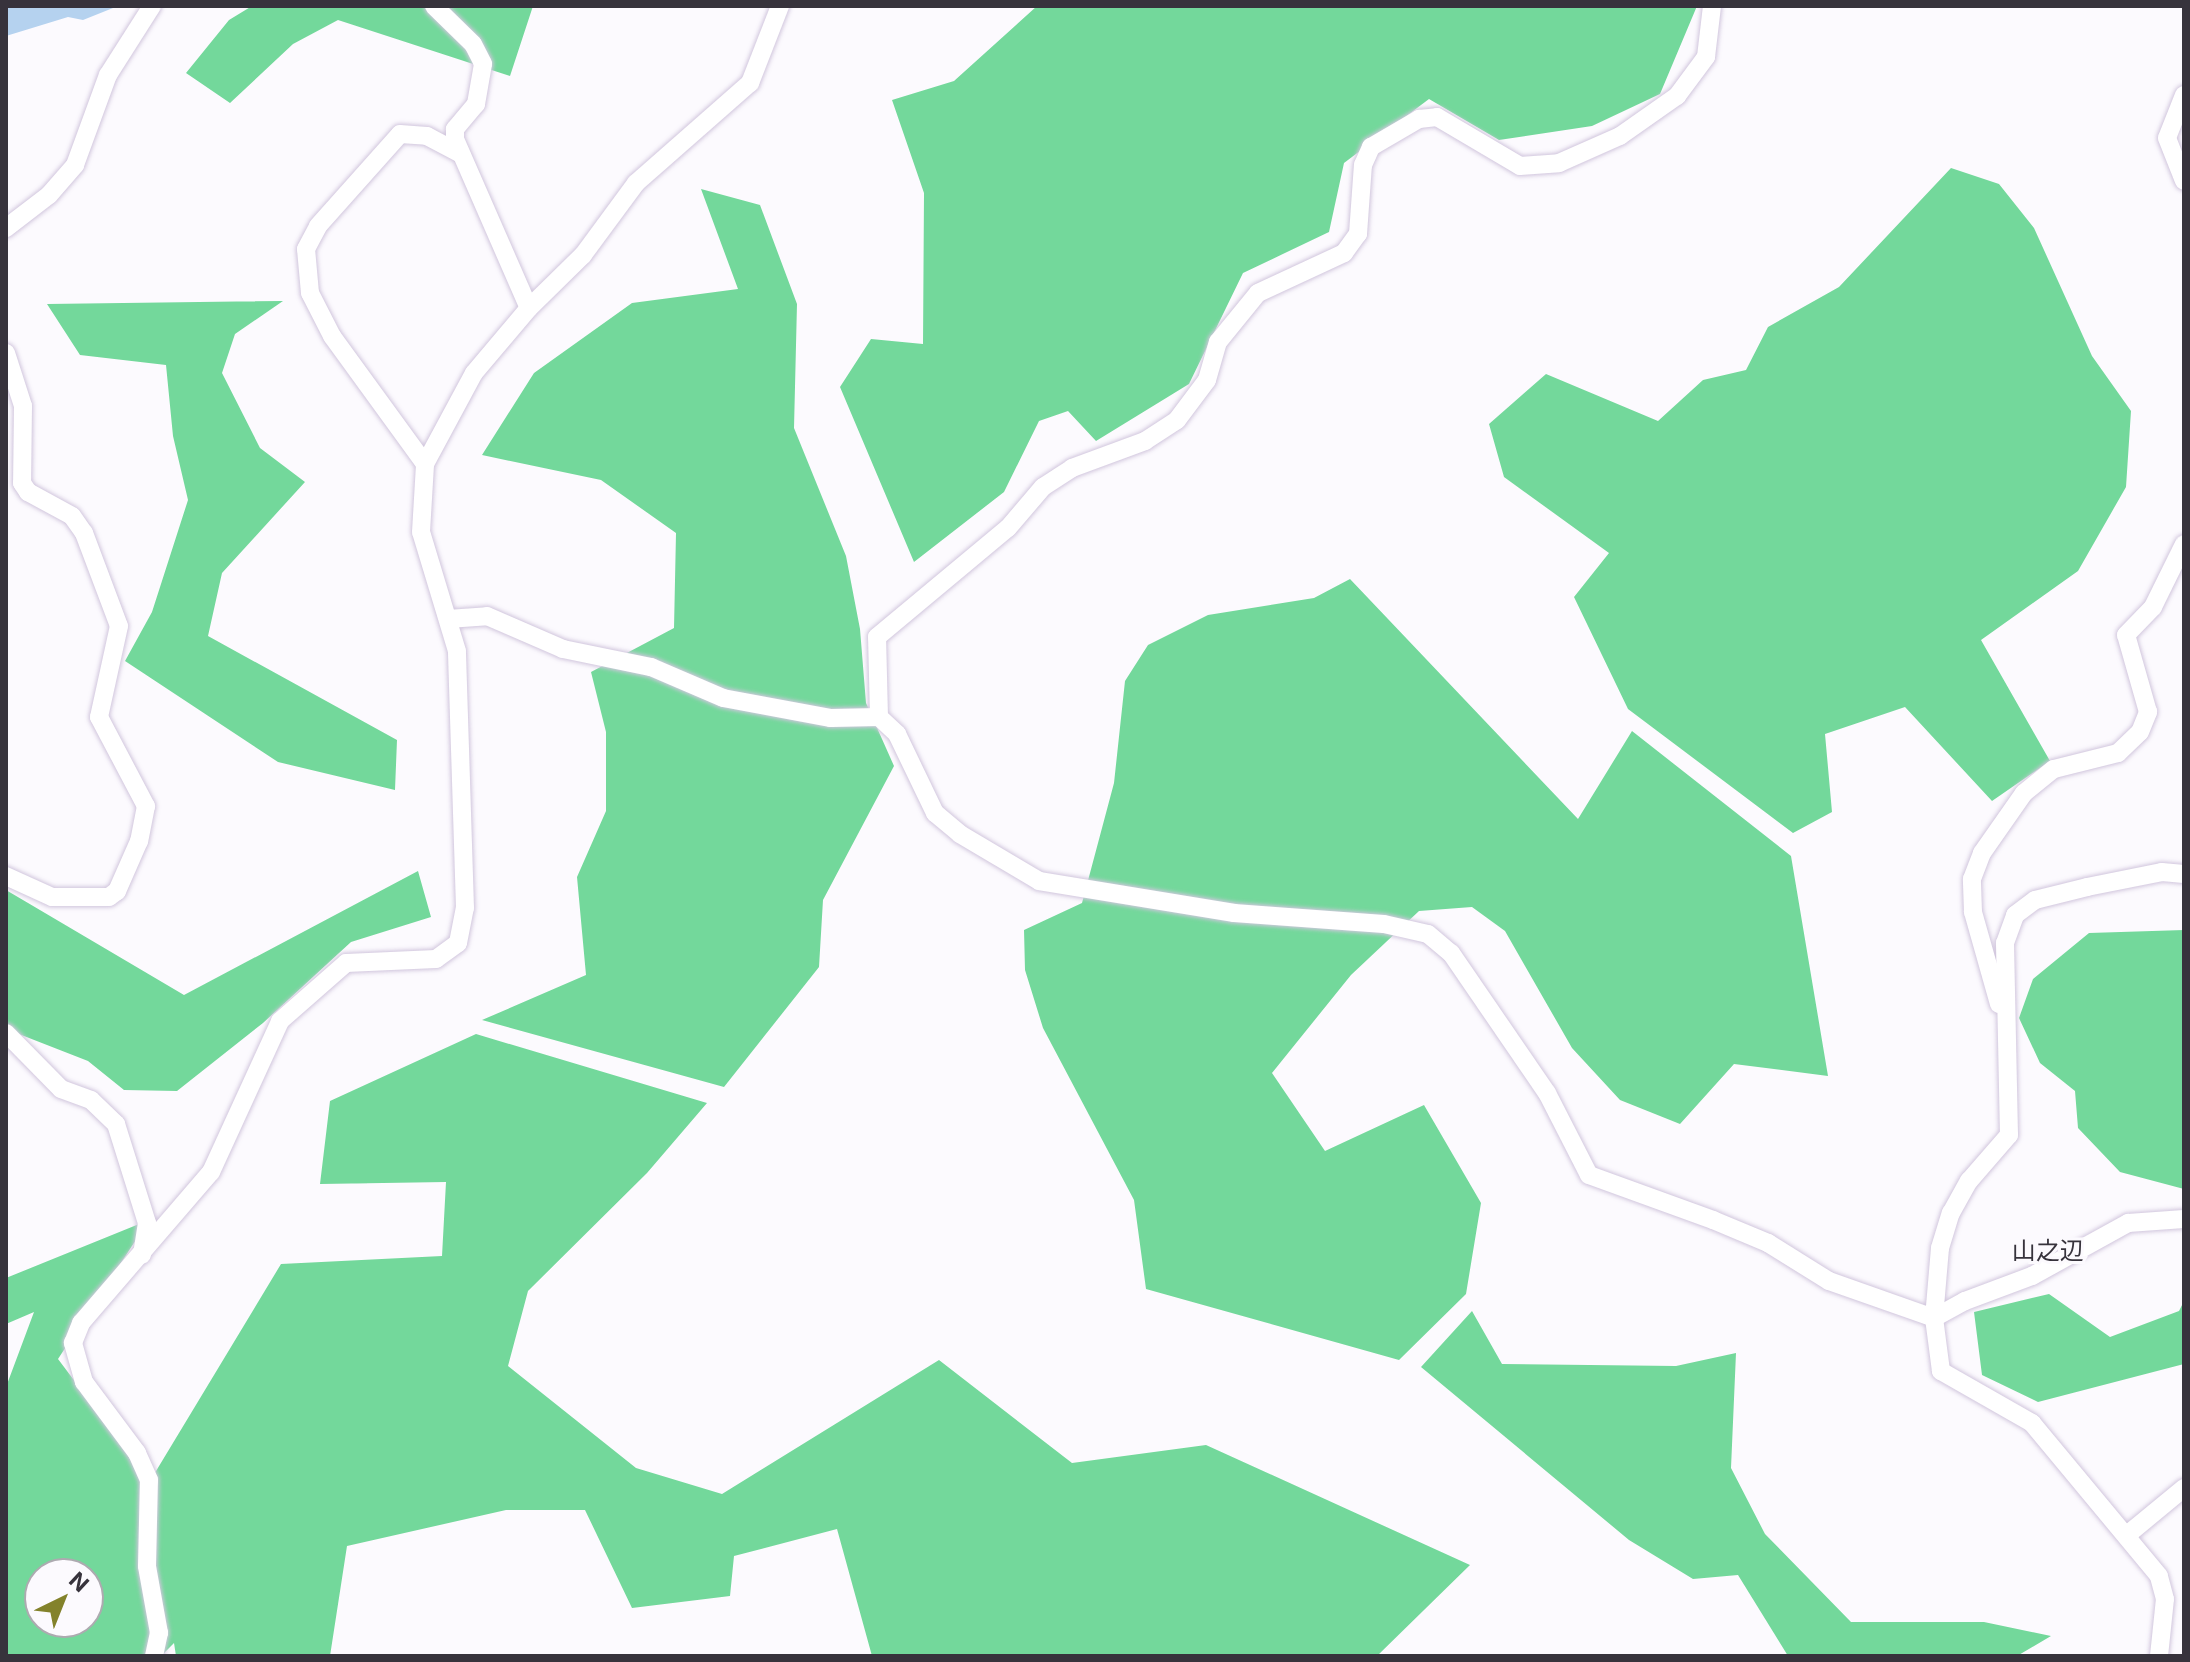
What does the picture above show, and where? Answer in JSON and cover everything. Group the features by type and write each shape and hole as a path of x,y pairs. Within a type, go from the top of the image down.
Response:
{"street":[{"path":"6,228 49,195 75,165 108,75 152,6"},
{"path":"434,6 473,44 483,64 476,104 455,129 459,153 494,220 529,308"},
{"path":"154,1656 159,1633 147,1566 149,1480 137,1453 84,1382 73,1343 95,1306 142,1258 211,1172 257,1065 290,1011 346,963 436,959 458,943 465,908 457,651 421,532 425,464 474,373 529,308 583,255 636,183 750,83 780,6"},
{"path":"879,717 877,637 1008,528 1043,487 1072,468 1145,441 1177,420 1207,380 1218,342 1258,293 1344,253 1358,234 1363,165 1371,147 1419,119 1437,117 1520,166 1559,163 1620,136 1677,96 1706,57 1712,6"},
{"path":"2184,95 2167,138 2184,181"},
{"path":"425,464 332,336 310,293 306,249 318,226 400,134 427,136 459,153"},
{"path":"6,353 23,406 22,483 39,499 72,516 84,533 119,626 99,717 146,806 139,841 117,891 109,897 52,897 6,876"},
{"path":"2005,1021 1977,938 1972,879 1982,853 2024,793 2054,769 2118,753 2140,732 2148,712 2126,635 2153,607 2184,544"},
{"path":"448,619 487,616 563,649 651,667 723,698 831,718 879,717 897,734 935,813 960,834 1039,881 1220,911 1384,924 1428,934 1451,953 1547,1093 1589,1175 1768,1243 1829,1281 1934,1318 1965,1301 2032,1276 2128,1223 2184,1219"},
{"path":"2159,1656 2164,1585 2127,1535 2020,1412 1941,1371 1934,1318 1940,1248 1951,1213 1969,1181 2009,1135 2005,943 2015,915 2035,900 2087,887 2162,872 2184,874"},
{"path":"6,1033 61,1089 91,1100 116,1124 147,1223 142,1258"},
{"path":"2127,1535 2184,1488"}],"green space":[{"path":"252,6 533,6 510,76 338,20 293,44 230,103 186,73 229,20"},
{"path":"1037,6 1697,6 1660,94 1592,126 1499,140 1429,99 1344,163 1329,232 1243,273 1189,384 1096,441 1068,411 1039,421 1004,492 914,562 840,387 871,339 923,344 924,193 892,100 954,81"},
{"path":"1951,168 1999,184 2034,228 2092,356 2131,411 2126,487 2078,571 1981,640 2050,761 1992,801 1905,707 1825,734 1832,812 1793,833 1628,709 1574,597 1609,553 1504,477 1489,424 1546,374 1658,421 1703,380 1746,370 1768,327 1839,287"},
{"path":"701,189 760,205 797,304 794,428 846,556 860,629 866,703 894,766 823,900 819,967 724,1087 482,1020 586,975 577,877 606,811 606,732 591,672 674,628 676,533 601,480 482,455 534,373 632,303 738,289"},
{"path":"283,301 235,334 222,373 260,448 305,482 222,573 208,636 397,740 395,790 278,762 125,661 152,612 188,500 173,436 166,365 80,355 47,304"},
{"path":"1350,579 1578,819 1632,731 1791,856 1828,1076 1734,1064 1680,1124 1620,1100 1572,1048 1505,931 1472,907 1419,911 1351,975 1272,1073 1325,1151 1424,1105 1481,1203 1466,1294 1399,1360 1146,1289 1134,1200 1043,1028 1025,970 1024,930 1082,903 1114,783 1125,681 1148,645 1208,615 1314,598"},
{"path":"418,871 431,917 351,942 263,1023 177,1091 124,1090 88,1061 6,1029 6,890 184,995"},
{"path":"2184,930 2184,1189 2120,1172 2078,1128 2075,1091 2040,1063 2019,1018 2033,979 2089,933"},
{"path":"476,1034 707,1103 647,1173 528,1291 508,1366 636,1468 722,1494 939,1360 1072,1463 1206,1445 1470,1565 1377,1656 872,1656 837,1529 734,1556 730,1596 632,1608 585,1510 506,1510 347,1546 330,1656 176,1656 174,1643 161,1656 6,1656 6,1387 34,1312 6,1324 6,1278 149,1220 58,1359 150,1481 281,1264 442,1256 446,1182 320,1184 330,1101"},
{"path":"2049,1294 2110,1337 2179,1311 2184,1301 2184,1364 2038,1402 1982,1375 1974,1312"},
{"path":"1472,1311 1502,1364 1676,1366 1736,1353 1731,1468 1765,1534 1851,1622 1984,1622 2051,1636 2017,1656 1788,1656 1738,1575 1693,1579 1629,1540 1421,1367"}],"water":[{"path":"6,6 118,6 83,20 68,17 6,36"}],"district":[{"name":"山之辺","path":"2048,1251"}]}
